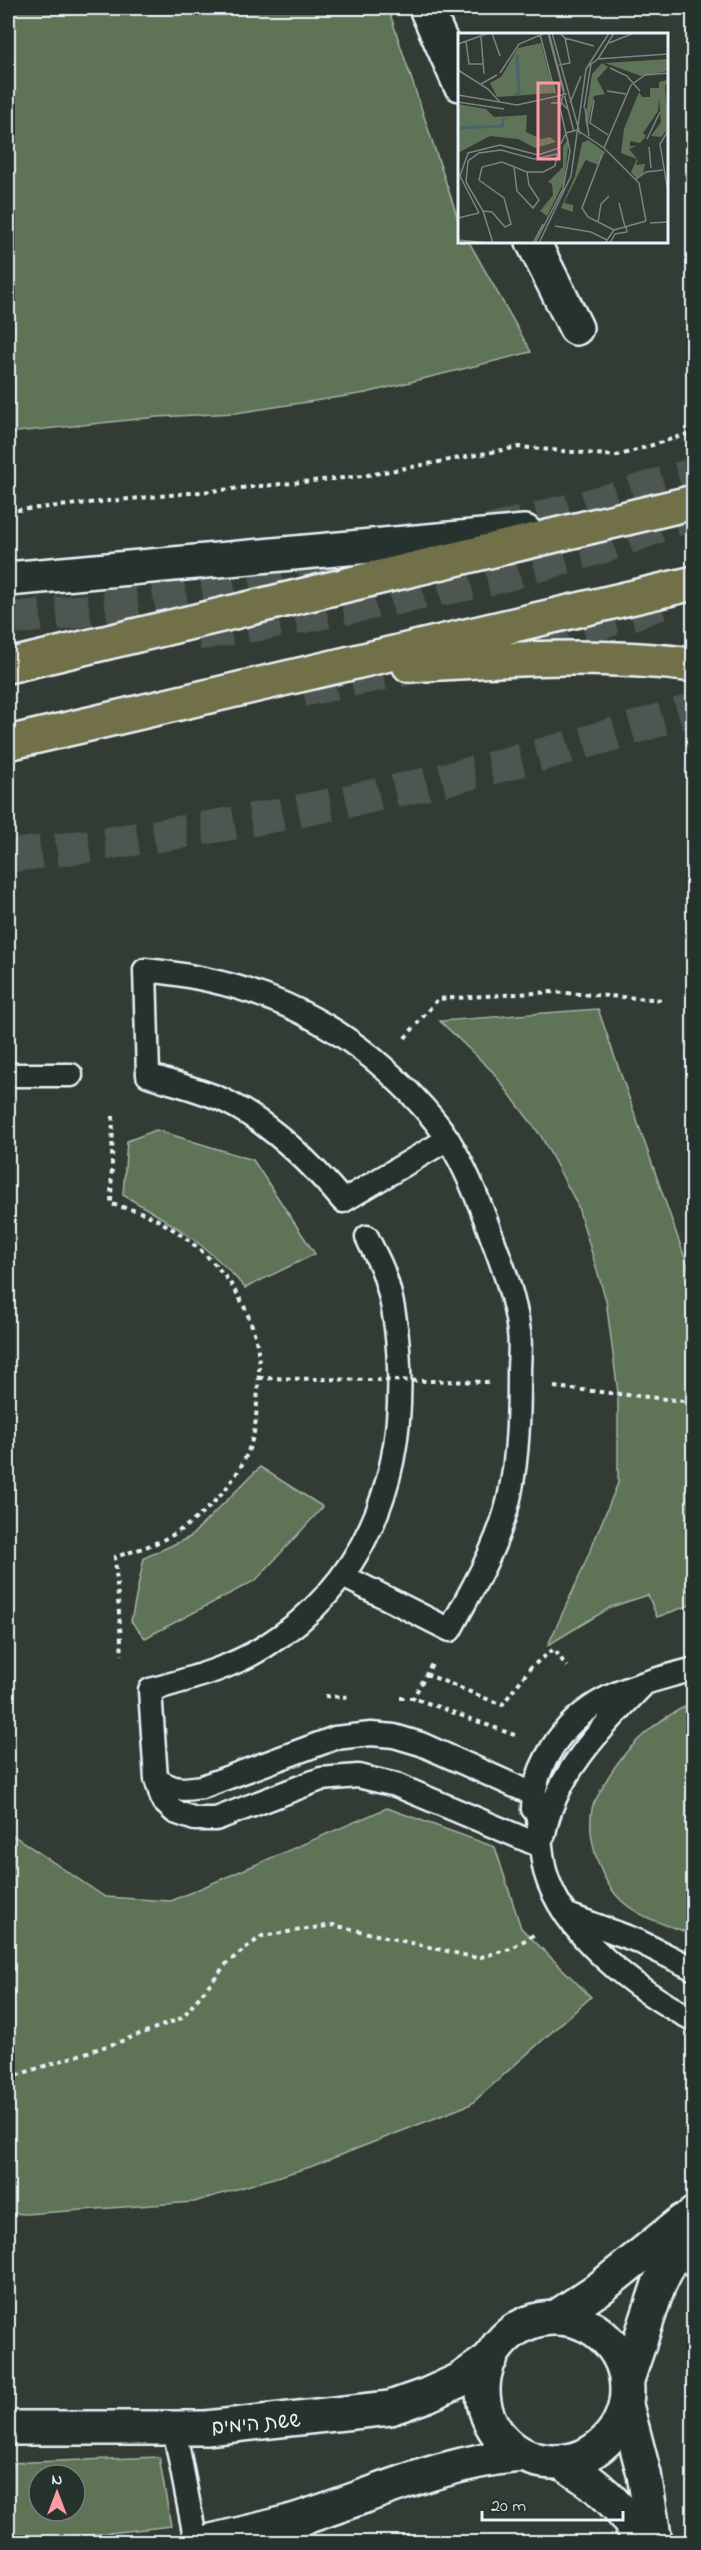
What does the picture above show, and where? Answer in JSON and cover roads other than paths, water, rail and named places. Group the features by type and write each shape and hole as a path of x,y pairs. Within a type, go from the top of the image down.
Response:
{"highway":[{"path":"8,666 693,502"},
{"path":"8,743 693,583"},
{"path":"309,673 520,658 591,657 693,665"}],"street":[{"path":"426,8 458,82"},
{"path":"534,243 576,328"},
{"path":"8,579 590,527"},
{"path":"555,2318 600,2288 693,2213"},
{"path":"208,2542 301,2518 408,2479 440,2470 495,2457 523,2455 548,2462 561,2462 585,2456 596,2450 617,2428 659,2284 693,2213"},
{"path":"523,2455 503,2440 489,2418 483,2382 491,2358 500,2343 519,2327 538,2320 555,2318 580,2322 602,2335 614,2348 623,2363 655,2542"},
{"name":"ששת הימים","path":"8,2428 206,2428 390,2408 460,2380 491,2358"},
{"path":"561,2462 584,2476 609,2496 628,2518 642,2542"}],"lane":[{"path":"343,1576 450,1630 489,1558 510,1496 519,1432 519,1332 504,1270 465,1170 448,1139 423,1107 382,1065 336,1031 289,1005 240,987 192,975 145,970 148,1075 226,1102 254,1118 303,1158 343,1201 448,1139"},
{"path":"8,1075 71,1075"},
{"path":"367,1237 384,1274 398,1335 401,1407 394,1457 384,1497 368,1536 343,1576 312,1611 264,1647 211,1673 150,1690 156,1779 163,1801 175,1812 195,1819 216,1819 321,1779 358,1776 396,1785 542,1846"},
{"path":"693,1669 613,1694 589,1707 567,1725 543,1764 533,1794 539,1816 545,1871 555,1895 568,1915 592,1948 628,1981 693,2020"},
{"path":"542,1846 545,1824 577,1763 602,1729 645,1683"},
{"path":"156,1779 170,1788 193,1788 335,1738 371,1734 394,1736 421,1744 533,1794"},
{"path":"568,1915 638,1941 693,1969"},
{"path":"174,2428 196,2542"}],"tunnel":[{"path":"490,531 616,498 694,474"},
{"path":"198,634 281,621 488,580 606,546 692,514"},
{"path":"8,619 82,611 394,556"},
{"path":"488,653 629,615 660,603"},
{"path":"303,690 438,663"},
{"path":"8,856 181,832 354,800 526,759 694,709"}]}
